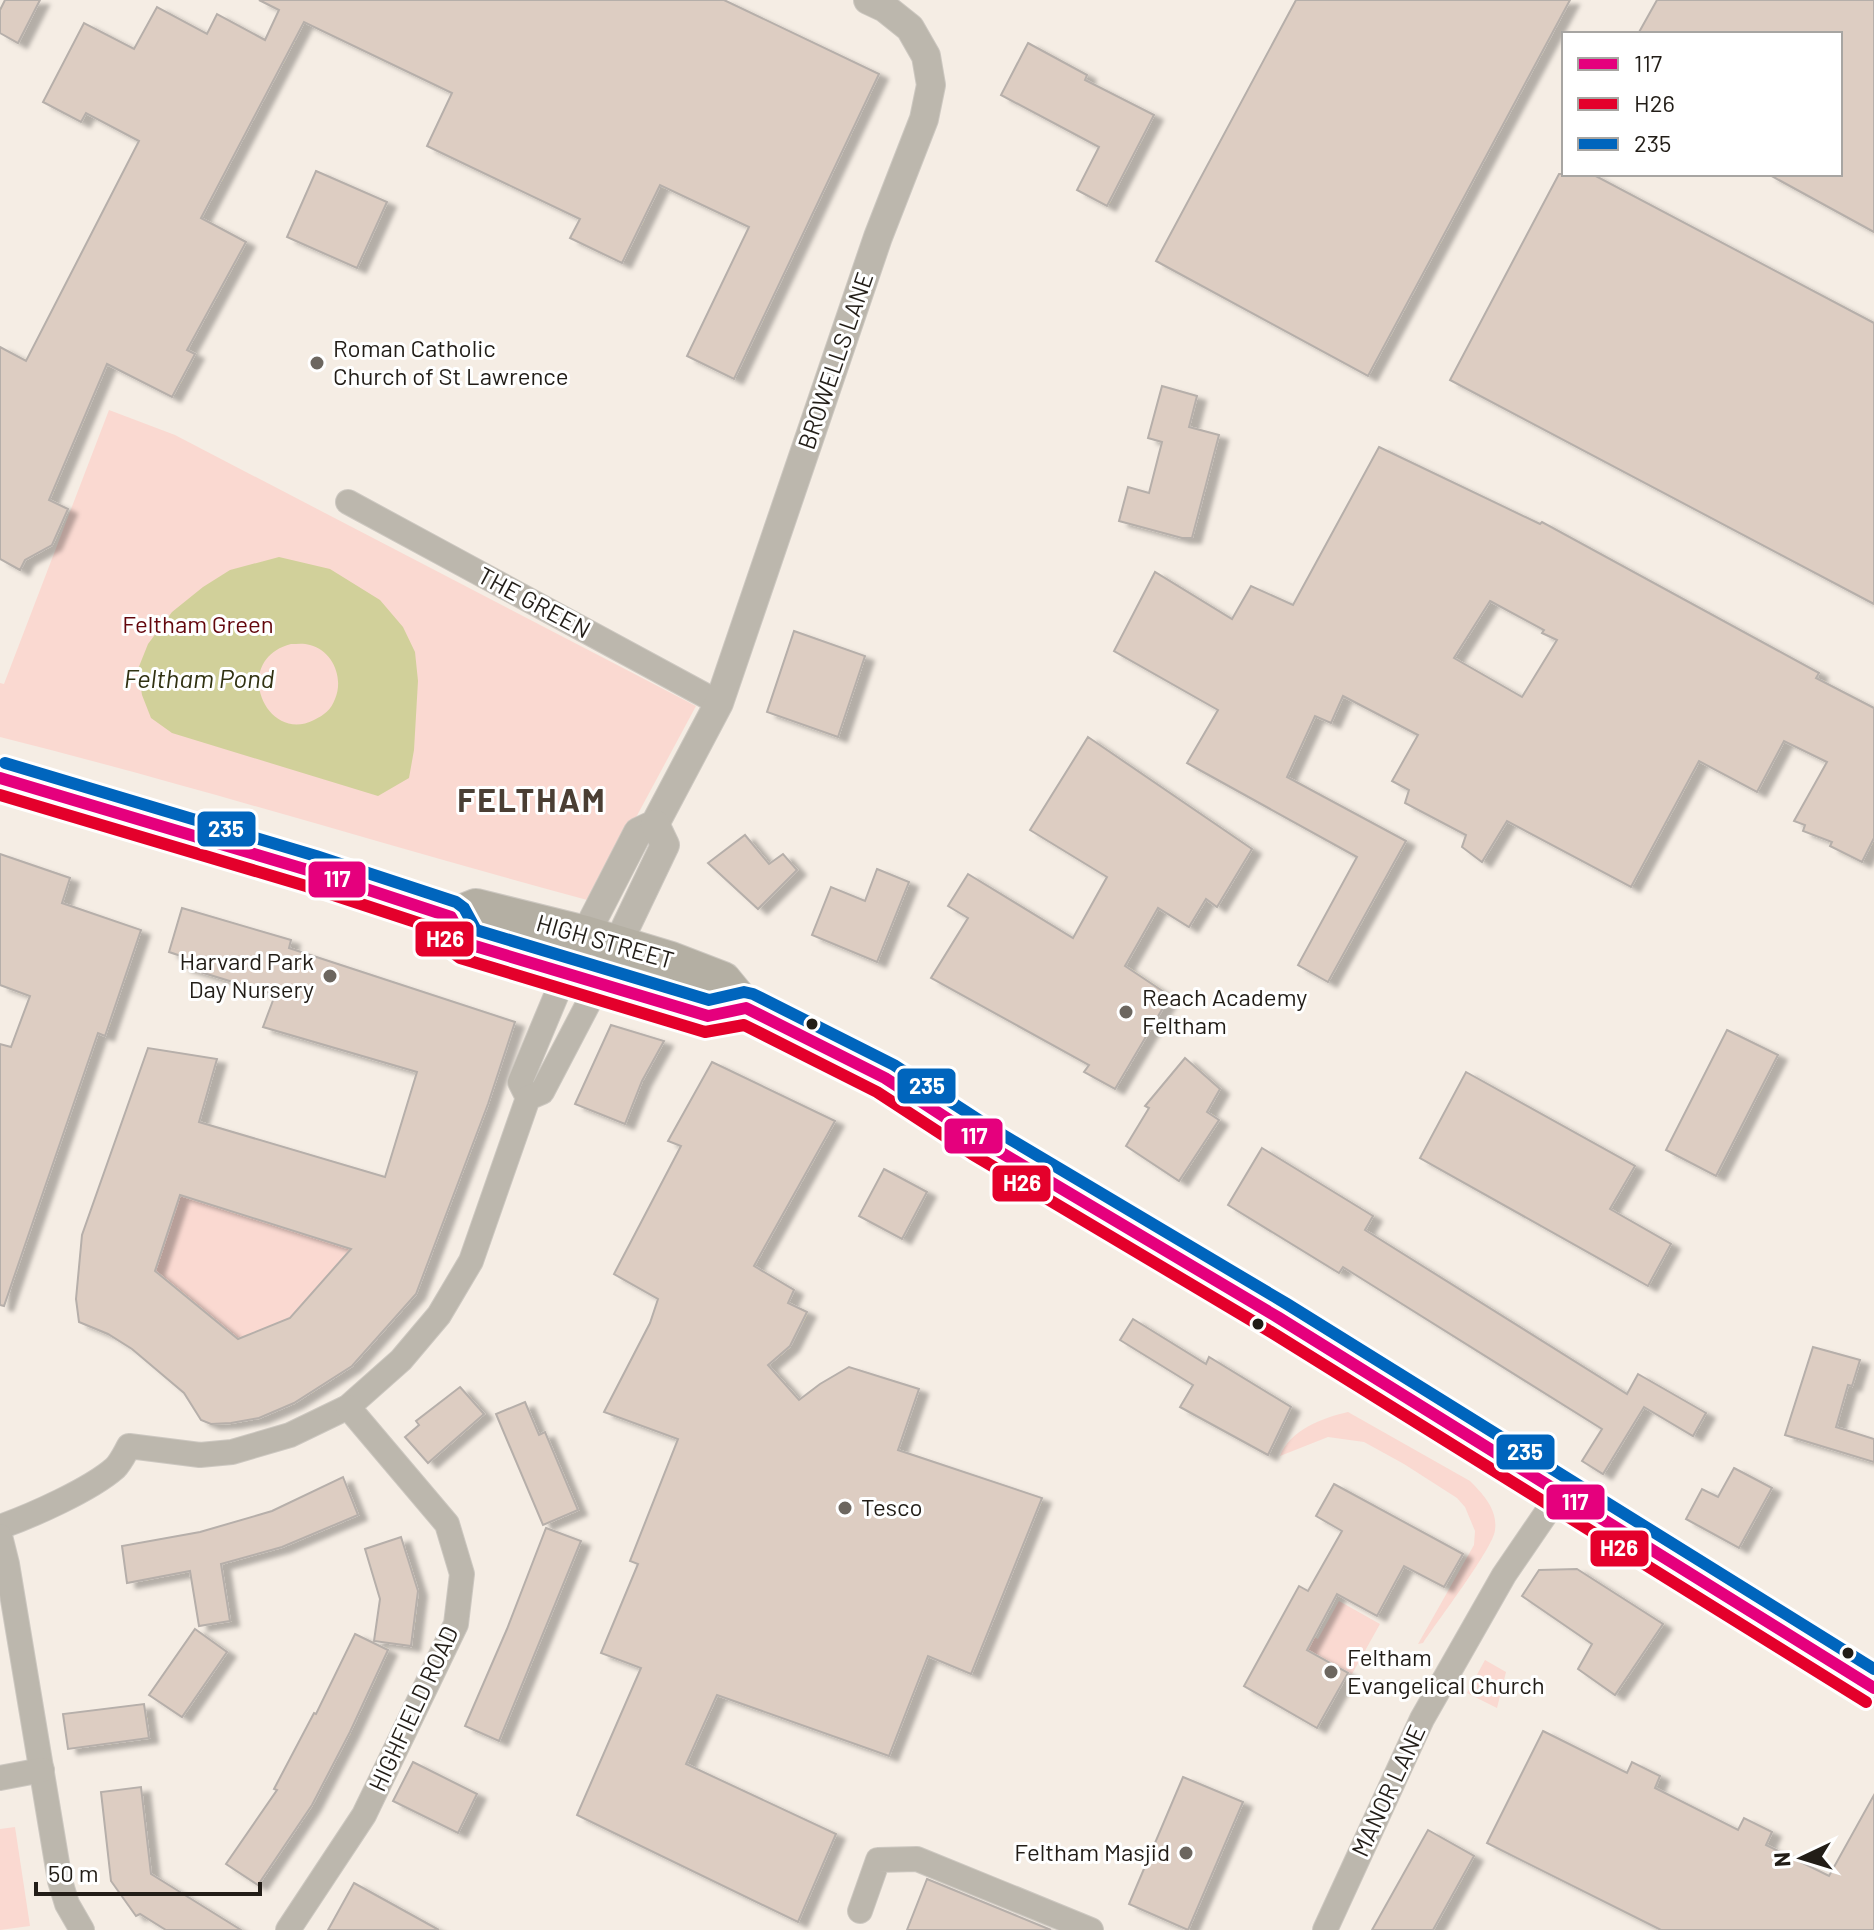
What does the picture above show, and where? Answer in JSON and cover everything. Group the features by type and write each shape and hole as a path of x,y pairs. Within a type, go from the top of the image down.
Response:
{"main road":[{"name":"HIGH STREET","path":"0,778 311,871 451,917 476,907 602,939 723,980 746,1008 885,1078 980,1140 1279,1318 1874,1688"},
{"name":"HIGH STREET","path":"451,917 465,943 708,1016 746,1008"}],"street":[{"name":"BROWELLS LANE","path":"583,978 602,939 611,887 638,832 655,824 719,703 878,237 924,119 931,85 926,56 910,28 885,8 868,0"},
{"name":"THE GREEN","path":"348,502 719,703"},
{"path":"528,1098 542,1092 583,978"},
{"path":"0,1527 31,1516 96,1480 116,1467 129,1446 200,1455 232,1452 290,1435 348,1407 401,1360 439,1315 471,1261 528,1098 520,1082 583,978"},
{"name":"HIGHFIELD ROAD","path":"288,1930 364,1815 456,1624 461,1586 462,1574 447,1524 348,1407"},
{"name":"MANOR LANE","path":"1325,1930 1422,1719 1504,1575 1560,1493"},
{"path":"0,1536 10,1579 60,1881 67,1904 82,1930"},
{"path":"0,1778 42,1770"},
{"path":"860,1911 878,1860 917,1859 1091,1930"}],"green space":[{"name":"Feltham Green","path":"109,410 175,435 696,706 591,901 0,737 0,683 4,684"},
{"path":"189,1166 355,1244 290,1318 238,1339 155,1271"},
{"path":"1348,1412 1470,1481 1492,1509 1495,1530 1492,1539 1423,1643 1418,1644 1474,1545 1475,1531 1465,1507 1457,1498 1364,1442 1328,1437 1280,1456 1299,1432"},
{"path":"1339,1601 1380,1624 1352,1674 1307,1649 1314,1637 1318,1639"},
{"path":"1485,1660 1506,1672 1497,1708 1467,1693"},
{"path":"15,1827 30,1926 0,1930 0,1829"}],"water":[{"name":"Feltham Pond","path":"279,557 330,569 380,600 403,627 415,652 418,681 409,778 378,796 172,733 151,718 142,695 138,669 148,644 172,612 230,570","holes":["291,644 310,645 325,653 334,666 338,683 335,699 327,712 297,725 282,721 270,711 262,697 259,682 262,666 273,653"]}],"building":[{"path":"5,0 40,0 18,43 0,33 0,10"},
{"path":"259,0 724,0 879,74 734,379 687,356 749,227 660,185 622,263 570,238 580,219 427,146 452,93 304,22 201,218 246,242 187,350 195,354 172,397 107,364 49,500 68,509 52,545 25,560 20,570 0,559 0,347 26,361 139,141 86,113 81,122 43,102 84,23 134,49 157,7 207,34 217,14 265,40 279,10"},
{"path":"1296,0 1570,0 1368,376 1156,261"},
{"path":"1657,0 1874,0 1874,232 1772,176 1842,176 1842,32 1639,32"},
{"path":"1028,43 1087,75 1085,80 1154,115 1107,206 1077,190 1099,147 1001,95"},
{"path":"316,171 387,202 357,268 287,237"},
{"path":"1559,174 1596,176 1874,323 1874,604 1450,380"},
{"path":"1162,386 1197,396 1189,427 1219,435 1192,538 1119,521 1128,487 1149,493 1162,442 1148,438"},
{"path":"1379,447 1540,524 1542,522 1819,673 1816,678 1874,708 1874,838 1862,862 1830,846 1832,842 1803,831 1805,825 1794,821 1827,762 1784,741 1757,792 1699,761 1631,887 1507,821 1482,862 1462,847 1466,835 1405,803 1409,790 1392,781 1418,735 1343,696 1331,723 1315,716 1287,777 1406,841 1328,982 1298,965 1357,857 1187,763 1218,710 1114,651 1155,572 1232,619 1251,586 1293,605","holes":["1490,601 1544,630 1542,633 1557,640 1522,697 1454,658"]},
{"path":"794,631 865,656 838,737 767,712"},
{"path":"1088,737 1252,849 1217,907 1206,899 1189,927 1158,908 1125,966 1170,996 1115,1089 1084,1072 1089,1065 931,978 968,918 948,906 968,874 1073,938 1107,877 1030,830"},
{"path":"745,835 769,864 783,854 797,870 758,909 708,863"},
{"path":"0,854 70,878 62,903 141,930 105,1036 98,1033 4,1306 0,1305 0,1044 11,1047 30,996 0,985"},
{"path":"877,869 909,882 877,962 812,935 831,887 865,901"},
{"path":"182,908 291,940 289,948 515,1022 488,1104 416,1294 352,1366 294,1403 259,1418 231,1423 211,1424 201,1420 184,1393 132,1349 108,1334 79,1322 76,1299 82,1235 148,1048 217,1059 199,1122 385,1177 417,1072 263,1027 275,995 181,966 184,957 169,952","holes":["180,1195 351,1249 290,1318 238,1339 155,1271"]},
{"path":"611,1025 664,1041 642,1081 625,1124 575,1104"},
{"path":"1727,1030 1778,1055 1716,1176 1666,1150"},
{"path":"1185,1058 1220,1089 1207,1112 1219,1120 1179,1181 1126,1146 1149,1108 1145,1106"},
{"name":"Tesco","path":"712,1062 835,1121 754,1266 794,1290 788,1303 807,1312 790,1346 768,1365 799,1400 849,1367 919,1389 898,1450 1042,1498 971,1674 928,1656 889,1756 717,1695 686,1764 836,1834 798,1922 577,1815 641,1668 601,1653 638,1564 630,1561 678,1439 604,1412 650,1323 658,1299 614,1274 681,1146 668,1141"},
{"path":"1466,1072 1635,1166 1610,1209 1671,1244 1648,1286 1420,1158"},
{"path":"1262,1148 1373,1216 1365,1230 1627,1394 1638,1374 1706,1413 1693,1436 1644,1407 1603,1474 1582,1461 1602,1429 1343,1267 1339,1273 1228,1205"},
{"path":"884,1169 927,1192 902,1239 859,1216"},
{"path":"1133,1319 1206,1364 1209,1357 1291,1407 1268,1455 1180,1407 1193,1385 1120,1340"},
{"path":"1813,1347 1860,1360 1852,1386 1848,1385 1836,1427 1874,1439 1874,1462 1785,1435"},
{"path":"460,1387 484,1414 428,1463 405,1437 419,1425 416,1421"},
{"path":"525,1402 539,1435 545,1432 578,1510 543,1525 496,1414"},
{"path":"1734,1468 1772,1488 1739,1548 1686,1519 1702,1489 1718,1497"},
{"path":"343,1477 358,1515 282,1547 221,1564 230,1621 199,1626 190,1571 127,1583 122,1546 200,1532 272,1511"},
{"path":"1334,1484 1463,1554 1444,1587 1404,1566 1377,1616 1337,1594 1307,1650 1348,1673 1317,1728 1244,1686 1299,1586 1308,1591 1342,1531 1316,1516"},
{"path":"546,1528 581,1541 499,1741 465,1726"},
{"path":"401,1537 418,1591 411,1646 374,1641 380,1599 365,1549"},
{"path":"1577,1569 1663,1624 1615,1695 1578,1669 1592,1644 1522,1596 1539,1570"},
{"path":"195,1629 227,1652 182,1717 149,1695"},
{"path":"355,1634 388,1650 312,1805 258,1885 226,1864 277,1790 274,1789 316,1714"},
{"path":"144,1704 149,1738 68,1749 63,1714"},
{"path":"1543,1731 1627,1773 1632,1762 1660,1776 1655,1788 1738,1830 1744,1818 1772,1832 1766,1845 1829,1876 1874,1795 1874,1930 1661,1930 1487,1843"},
{"path":"413,1762 477,1794 458,1833 393,1801"},
{"name":"Feltham Masjid","path":"1183,1777 1243,1802 1188,1930 1129,1904"},
{"path":"141,1787 151,1874 241,1930 166,1930 140,1914 136,1916 111,1881 101,1792"},
{"path":"1428,1830 1474,1856 1433,1930 1372,1930"},
{"path":"927,1879 1051,1930 907,1930"},
{"path":"354,1883 439,1930 328,1930"}],"transit line":[{"name":"235","path":"5,763 316,856 456,902 464,908 476,930 709,1000 744,992 753,994 894,1065 988,1126 1287,1304 1874,1669"},
{"name":"117","path":"0,778 311,871 451,917 465,943 708,1016 746,1008 885,1078 980,1140 1279,1318 1874,1688"},
{"name":"H26","path":"0,795 306,886 440,930 452,952 460,958 705,1032 744,1025 877,1092 972,1154 1271,1332 1866,1702"}],"place":[{"name":"Roman Catholic Church of St Lawrence","path":"317,363"},
{"name":"Harvard Park Day Nursery","path":"330,976"},
{"name":"Reach Academy Feltham","path":"1126,1012"},
{"name":"Tesco","path":"845,1508"},
{"name":"Feltham Evangelical Church","path":"1331,1672"},
{"name":"Feltham Masjid","path":"1186,1853"}],"district":[{"name":"FELTHAM","path":"532,801"}]}
